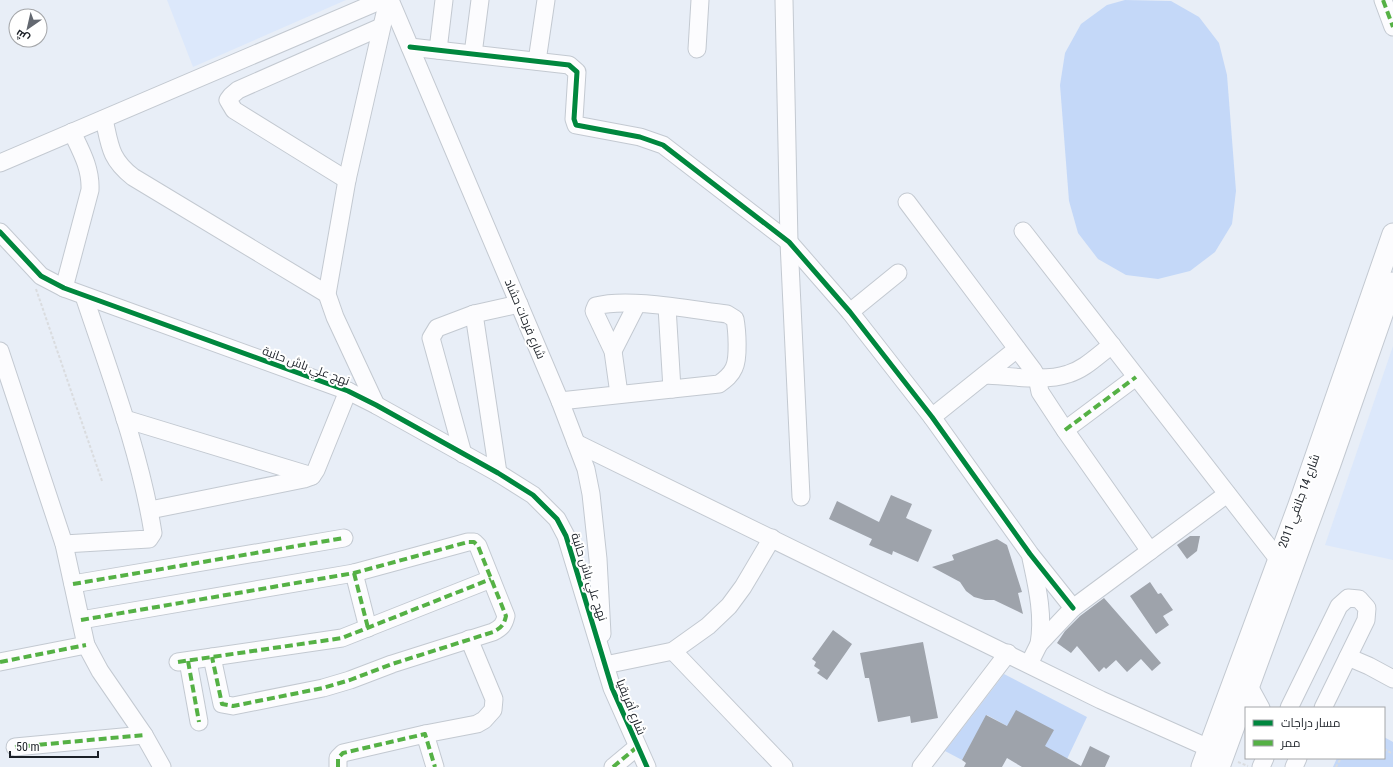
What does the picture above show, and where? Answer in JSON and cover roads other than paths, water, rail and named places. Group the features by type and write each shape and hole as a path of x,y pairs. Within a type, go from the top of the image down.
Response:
{"main road":[{"name":"شارع 14 جانفي 2011","path":"1213,759 1278,559 1393,234"},
{"name":"شارع 14 جانفي 2011","path":"1213,759 1249,686 1330,464 1393,283"}],"street":[{"path":"0,163 382,0"},
{"path":"376,405 338,324 327,294 347,180 381,27 389,0"},
{"name":"شارع فرحات حشاد","path":"389,0 560,401 586,469 595,523 602,609 603,659"},
{"path":"438,50 444,0"},
{"path":"473,54 480,0"},
{"path":"538,61 546,0"},
{"path":"697,49 700,0"},
{"path":"784,0 789,242 800,497"},
{"path":"1383,0 1393,27"},
{"path":"347,180 234,110 228,100 238,90 381,27"},
{"path":"410,47 569,65 577,72 574,119 576,125 640,137 663,145 789,242 850,312 932,417 1030,554 1073,608"},
{"path":"104,119 112,153 122,168 133,177 327,294"},
{"path":"64,288 90,190 91,178 87,163 72,132"},
{"path":"87,163 112,153"},
{"path":"907,202 1038,377 1040,392 1150,551"},
{"path":"1023,230 1278,559"},
{"name":"نهج علي باش حانبة","path":"0,232 41,276 64,288 348,391 498,473 533,495 557,519 566,536 574,557 603,659"},
{"path":"850,312 898,273"},
{"path":"64,544 149,539 153,533 150,510 125,419 84,296"},
{"path":"463,454 431,338 437,328 474,314 519,304"},
{"path":"560,401 719,384 729,377 736,366 737,329 735,319 728,314 637,304 604,304 596,306 594,311 613,351 619,394"},
{"path":"613,351 637,304"},
{"path":"667,307 672,389"},
{"path":"474,314 498,473"},
{"path":"985,375 1056,377 1069,374 1085,366 1112,344"},
{"path":"932,417 1017,349"},
{"path":"0,351 64,544 86,645 100,671 144,735 162,767"},
{"path":"1066,430 1136,377"},
{"path":"150,510 304,479 312,476 316,470 348,391"},
{"path":"125,419 312,476"},
{"path":"576,443 1008,653 1102,700 1213,759"},
{"path":"1030,664 1040,644 1073,608 1227,494"},
{"path":"73,584 344,538"},
{"path":"603,659 673,651 708,626 729,606 743,587 772,538"},
{"path":"81,620 354,573 474,542 478,546 505,610 505,622 501,628 493,632 392,664 350,680 233,706 222,704 212,657"},
{"path":"1030,554 1039,600 1041,623 1040,644"},
{"path":"354,573 368,628"},
{"path":"199,722 183,662 342,638 491,579"},
{"path":"1289,707 1339,606 1348,598 1354,598 1364,603 1368,614 1323,707"},
{"path":"338,767 338,758 343,753 425,734 477,724 484,720 494,710 494,699 470,639"},
{"path":"0,662 86,645"},
{"path":"673,651 784,767"},
{"path":"921,767 1008,653"},
{"path":"1348,657 1370,666 1393,679"},
{"name":"شارع أفريقيا","path":"603,659 612,688 647,767"},
{"path":"1249,686 1260,707"},
{"path":"425,734 435,767"},
{"path":"15,747 144,735"},
{"path":"612,767 637,747"}]}
